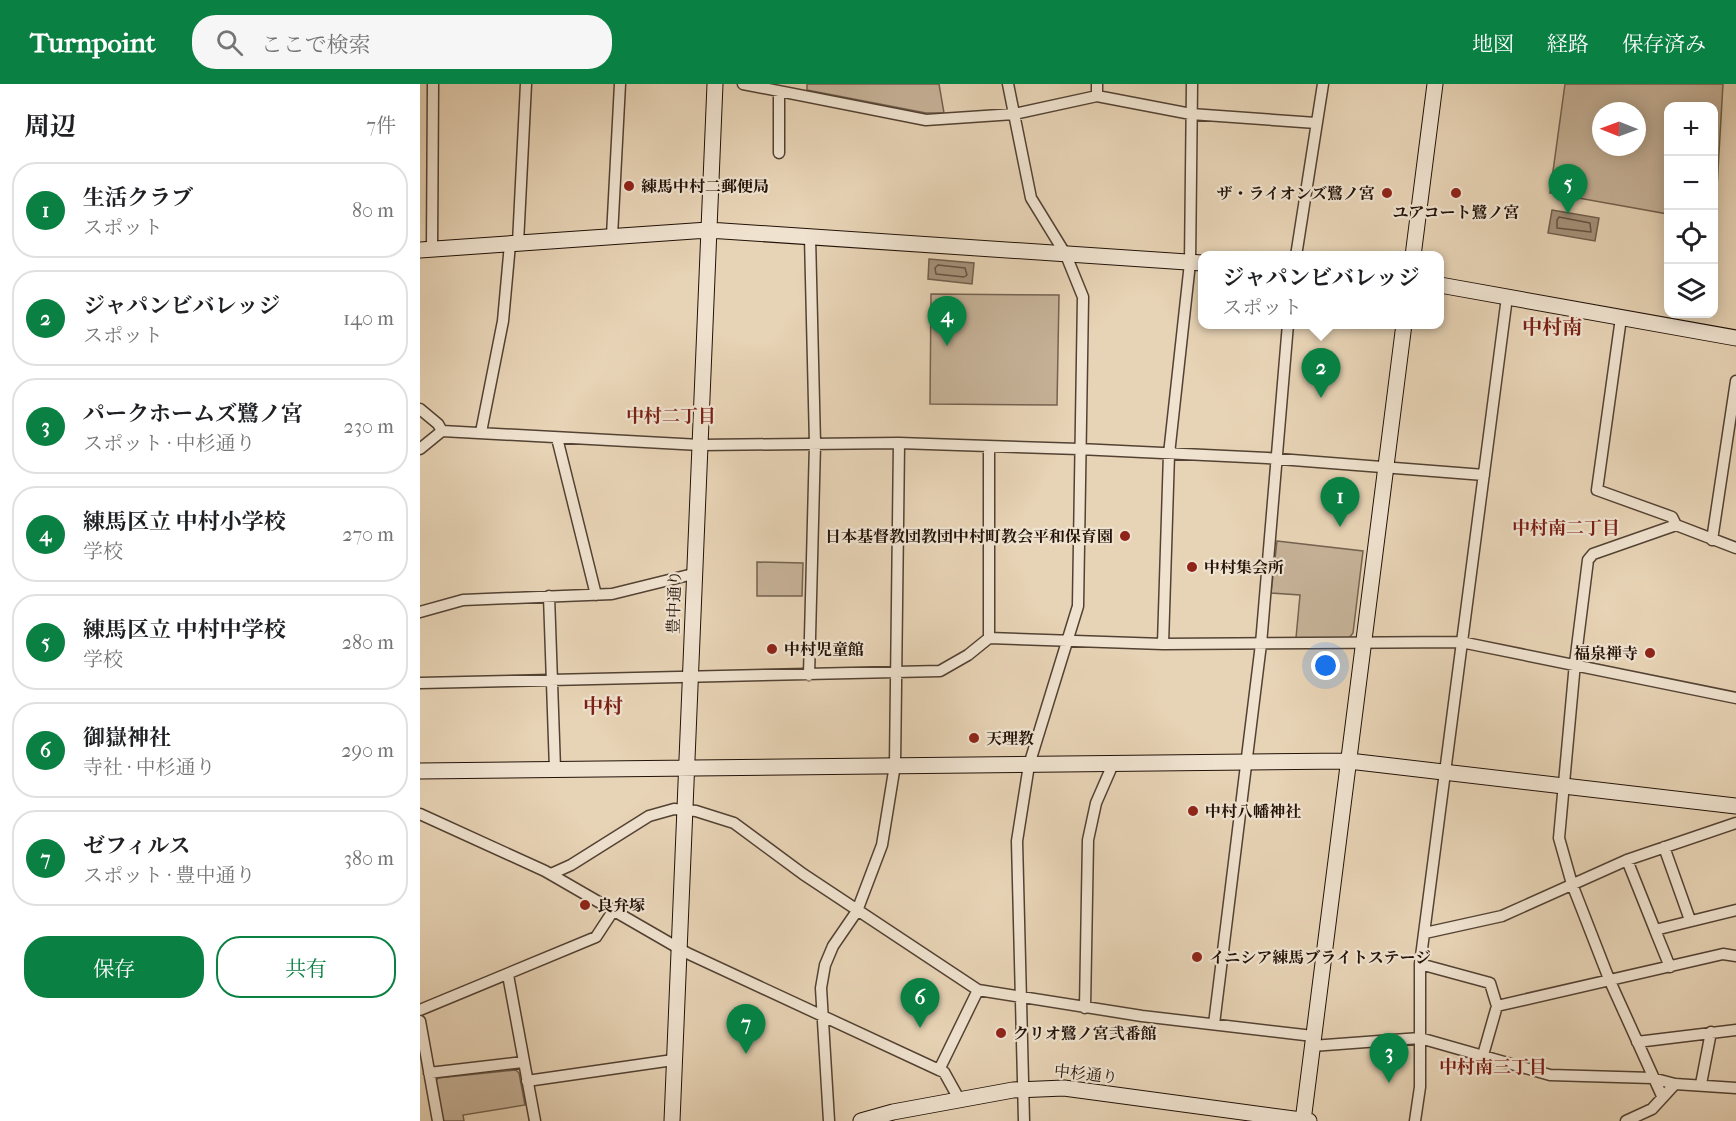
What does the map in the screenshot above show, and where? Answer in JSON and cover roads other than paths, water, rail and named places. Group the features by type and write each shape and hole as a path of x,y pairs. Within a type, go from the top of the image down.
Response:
{"street":[{"path":"420,87 432,84 426,249 708,230 1196,263"},
{"path":"481,432 503,321 514,243 526,84"},
{"path":"612,236 620,84"},
{"name":"豊中通り","path":"672,1121 715,84"},
{"path":"743,84 926,120 1014,114 1098,96 1191,114 1316,123"},
{"path":"1008,84 1031,198 1066,255 1083,297 1078,606 1029,765 1017,842 1024,1121"},
{"path":"1097,84 1098,96"},
{"path":"1163,644 1169,454 1196,263 1192,84"},
{"path":"1297,251 1323,84"},
{"path":"1414,251 1435,84"},
{"path":"779,92 779,153"},
{"path":"809,675 814,444 810,237"},
{"path":"1444,286 1736,338"},
{"path":"1415,1121 1420,1086 1420,964 1507,297"},
{"path":"1621,318 1597,490 1672,517 1676,525 1736,548"},
{"path":"1214,1024 1248,763 1278,460 1276,449 1288,329"},
{"path":"1305,1121 1313,1041 1403,329"},
{"path":"1712,540 1736,381"},
{"path":"420,409 438,424 442,431"},
{"path":"420,449 442,431 700,445 899,443 1079,449 1387,466 1484,475"},
{"path":"556,438 596,595"},
{"path":"829,1121 822,1015 825,965 833,946 857,911 882,845 895,765 899,443"},
{"path":"989,447 989,638"},
{"path":"1662,1096 1609,978 1572,884 1559,838 1575,663 1588,560 1593,554 1676,525"},
{"path":"420,612 463,600 612,594 693,574"},
{"path":"549,596 555,770"},
{"path":"420,682 940,671 968,655 989,638 1163,644 1461,642 1575,663 1736,698"},
{"path":"420,771 1349,761 1736,806"},
{"path":"1085,1008 1088,840 1096,803 1113,764"},
{"path":"550,874 571,865 649,816 685,808 734,823 857,911 978,990 1021,999 1214,1024 1313,1041 1420,1038 1550,1075 1652,1078 1676,1084 1736,1088"},
{"path":"420,814 550,874 678,948 944,1072 959,1099"},
{"path":"1425,933 1502,916 1627,861 1736,823"},
{"path":"1664,847 1690,920"},
{"path":"1627,861 1670,967"},
{"path":"1655,930 1736,910"},
{"path":"420,1010 596,937 613,911"},
{"path":"1497,1006 1609,978 1670,967 1723,954 1736,956"},
{"path":"1420,964 1490,983 1497,1006 1483,1055"},
{"path":"508,975 535,1121"},
{"path":"939,1070 978,990"},
{"path":"420,1022 438,1121"},
{"path":"1637,1042 1736,1030"},
{"path":"1701,1084 1711,1032"},
{"path":"527,1080 673,1060"},
{"path":"429,1073 523,1062"},
{"path":"1626,1121 1652,1109 1676,1084"},
{"name":"中杉通り","path":"861,1121 959,1099 1024,1089 1064,1088 1305,1121"},
{"path":"1650,1121 1652,1109"}],"water":[{"path":"1552,210 1599,218 1595,241 1548,233"},
{"path":"929,259 974,263 972,284 928,279"}],"place":[{"name":"練馬中村二郵便局","path":"629,186"},
{"name":"ザ・ライオンズ鷺ノ宮","path":"1387,193"},
{"name":"ユアコート鷺ノ宮","path":"1456,193"},
{"name":"練馬区立 中村中学校","path":"1568,214"},
{"name":"練馬区立 中村小学校","path":"947,346"},
{"name":"ジャパンビバレッジ","path":"1321,398"},
{"name":"生活クラブ","path":"1340,527"},
{"name":"日本基督教団教団中村町教会平和保育園","path":"1125,536"},
{"name":"中村集会所","path":"1192,567"},
{"name":"中村児童館","path":"772,649"},
{"name":"福泉禅寺","path":"1650,653"},
{"name":"天理教","path":"974,738"},
{"name":"中村八幡神社","path":"1193,811"},
{"name":"良弁塚","path":"585,905"},
{"name":"イニシア練馬ブライトステージ","path":"1197,957"},
{"name":"御嶽神社","path":"920,1028"},
{"name":"クリオ鷺ノ宮弐番館","path":"1001,1033"},
{"name":"ゼフィルス","path":"746,1054"},
{"name":"パークホームズ鷺ノ宮","path":"1389,1083"}],"district":[{"name":"中村南","path":"1552,327"},
{"name":"中村二丁目","path":"671,416"},
{"name":"中村南二丁目","path":"1566,528"},
{"name":"中村","path":"603,706"},
{"name":"中村南三丁目","path":"1493,1067"}]}
